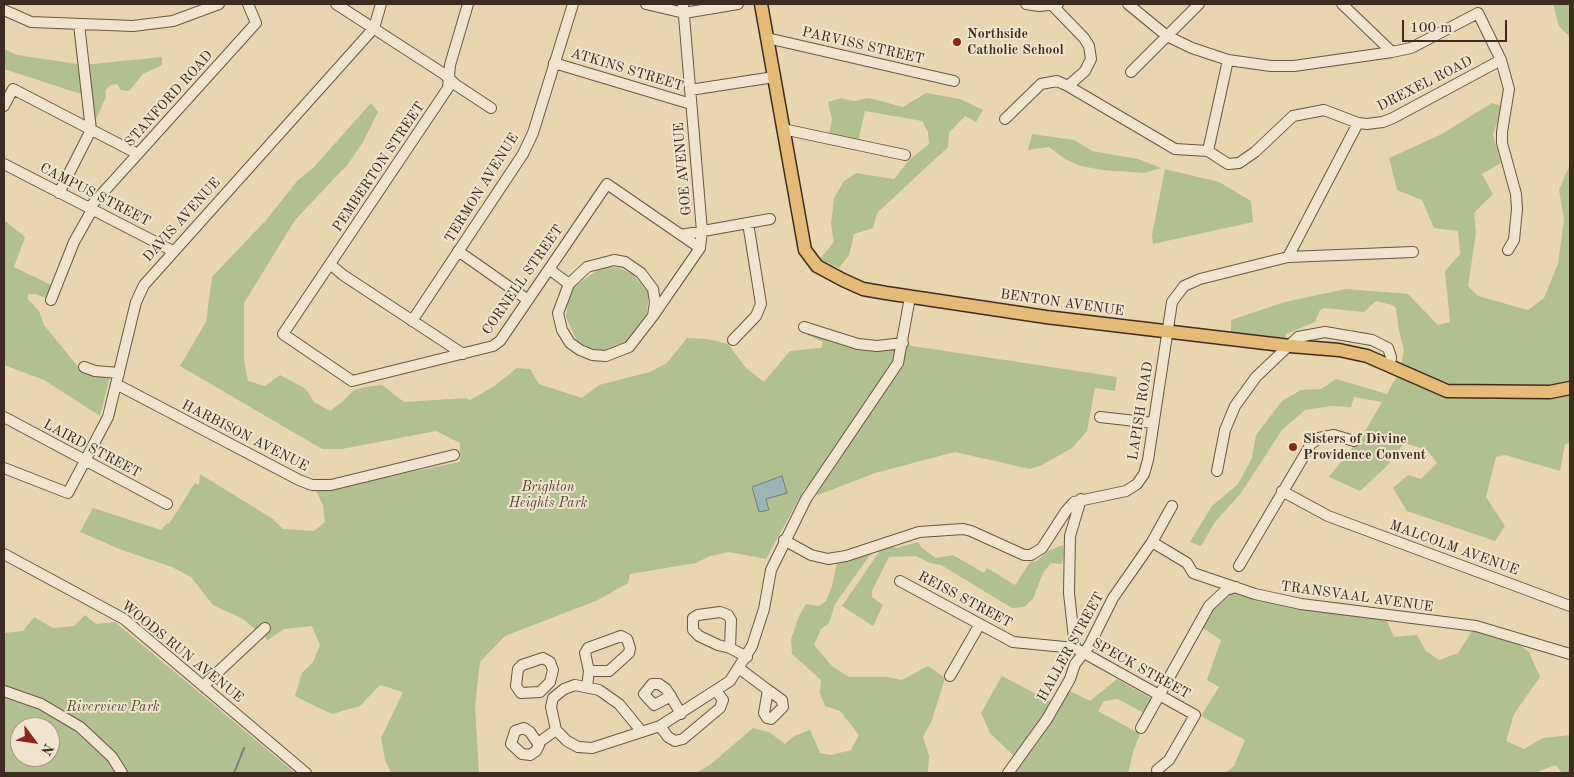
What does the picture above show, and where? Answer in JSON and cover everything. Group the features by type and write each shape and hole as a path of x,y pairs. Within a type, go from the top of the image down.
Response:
{"main road":[{"name":"BENTON AVENUE","path":"760,4 806,250 811,260 829,273 862,289 1166,332 1339,350 1367,356 1448,391 1550,392 1570,388"}],"street":[{"path":"4,10 31,22 133,26 173,21 219,4"},
{"name":"STANFORD ROAD","path":"51,300 74,242 90,209 256,23 248,4"},
{"path":"336,4 449,78 491,108"},
{"name":"DAVIS AVENUE","path":"4,468 68,493 108,417 139,294 150,276 374,28 381,4"},
{"name":"PEMBERTON STREET","path":"352,381 283,334 448,88 450,66 468,4"},
{"name":"TERMON AVENUE","path":"412,321 523,154 533,133 573,4"},
{"path":"646,4 683,8 738,4"},
{"path":"1026,4 1056,5 1089,46 1091,59 1086,71 1068,86"},
{"path":"1128,4 1167,36 1192,48 1228,60 1254,65 1294,66 1411,48 1478,13 1502,60 1510,89 1502,132 1502,143 1516,194 1517,209 1514,240 1508,250"},
{"path":"1132,72 1199,4"},
{"path":"1342,4 1392,52"},
{"name":"GOE AVENUE","path":"653,316 700,248 702,231 683,8"},
{"path":"59,193 91,130 79,24"},
{"name":"PARVISS STREET","path":"767,38 954,81"},
{"path":"1005,119 1041,84 1057,81 1175,149 1208,151 1228,60"},
{"name":"DREXEL ROAD","path":"1208,151 1228,164 1239,162 1256,152 1293,116 1317,110 1332,112 1358,123 1367,124 1393,118 1502,60"},
{"name":"ATKINS STREET","path":"554,63 692,104"},
{"name":"ATKINS STREET","path":"690,90 774,77"},
{"path":"4,106 12,89 138,154"},
{"path":"1288,256 1358,123"},
{"path":"784,129 905,156"},
{"name":"CAMPUS STREET","path":"4,164 173,251"},
{"name":"CORNELL STREET","path":"352,381 464,354 497,344 607,184 681,235"},
{"path":"681,235 770,219"},
{"path":"733,340 756,316 762,304 748,223"},
{"path":"681,235 700,248"},
{"path":"458,251 528,300"},
{"name":"LAPISH ROAD","path":"1080,499 1126,491 1137,484 1146,468 1172,302 1184,286 1200,279 1288,256 1413,252"},
{"path":"614,260 625,262 641,273 653,289 655,302 653,316 629,347 606,356 592,355 570,343 562,330 558,313 569,284 586,267 614,260"},
{"path":"330,264 343,275 464,354"},
{"path":"549,269 569,284"},
{"path":"642,732 618,704 599,690 576,685 564,689 553,698 551,708 556,730 578,747 592,748 642,732 660,726 718,692 730,681 747,657 764,609 771,570 784,540 806,499 831,459 891,377 898,363 904,343 910,296"},
{"path":"804,327 858,344 877,346 904,343"},
{"path":"1217,471 1225,430 1235,406 1256,377 1298,337 1325,332 1372,340 1388,348 1391,357 1390,366"},
{"path":"84,367 95,371 119,374"},
{"name":"HARBISON AVENUE","path":"116,384 299,480 312,485 331,485 454,456"},
{"name":"LAIRD STREET","path":"4,417 167,504"},
{"path":"1100,417 1153,423"},
{"path":"1239,566 1304,453 1319,438 1338,436 1354,441"},
{"name":"MALCOLM AVENUE","path":"1282,491 1328,516 1570,606"},
{"path":"784,540 811,555 828,559 846,556 911,534 963,529 1024,555 1031,555 1042,548 1069,506 1080,499"},
{"name":"SPECK STREET","path":"1080,499 1070,536 1069,592 1079,650 1195,714 1169,760 1157,770"},
{"name":"HALLER STREET","path":"1008,773 1047,719 1070,679 1079,650 1093,639 1113,598 1152,542 1172,506"},
{"name":"TRANSVAAL AVENUE","path":"1152,542 1187,563 1193,573 1263,596 1301,604 1488,629 1570,654"},
{"name":"WOODS RUN AVENUE","path":"4,554 124,618 306,773"},
{"name":"REISS STREET","path":"900,581 1017,644 1079,650"},
{"path":"1142,728 1210,606 1226,590 1236,587"},
{"path":"950,676 980,624"},
{"path":"203,686 265,628"},
{"path":"587,687 589,671 585,653 590,646 620,636 627,639 630,648 629,653 608,671 603,673 589,671"},
{"path":"730,648 747,657"},
{"path":"740,669 768,690"},
{"path":"543,690 553,698"},
{"path":"4,691 41,704 80,727 112,757 123,773"},
{"path":"660,726 668,737 675,741 683,739 720,708 723,700 718,692"},
{"path":"671,696 681,714"},
{"path":"538,743 556,730"}],"green space":[{"path":"1553,4 1570,4 1570,37 1559,26"},
{"path":"4,49 17,55 84,65 162,57 162,65 143,74 129,91 121,90 117,84 110,85 105,91 106,97 91,130 87,96 4,69"},
{"path":"926,93 960,99 983,110 976,122 965,116 949,133 948,147 877,213 873,228 854,234 849,255 839,268 820,259 834,242 831,224 834,198 844,181 856,173 894,179 909,160 929,144 928,132 922,121 865,111 858,142 829,134 832,119 828,102 841,98 854,101 869,98 903,107"},
{"name":"Brighton Heights Park","path":"371,103 378,112 363,142 348,164 295,220 244,303 244,360 248,381 265,386 280,375 306,389 314,402 330,411 354,390 382,385 404,402 466,398 470,400 493,387 517,368 530,369 539,384 582,398 599,385 650,372 667,363 687,338 707,339 728,344 746,368 764,382 790,351 821,348 823,342 807,335 811,325 855,342 897,341 912,346 1117,377 1115,391 1095,388 1087,431 1072,448 1042,465 1030,469 955,452 875,473 818,495 805,488 766,559 729,552 710,556 696,563 630,574 628,583 598,600 505,636 480,662 475,706 479,773 391,773 385,760 381,738 403,692 380,685 360,706 332,714 311,704 295,696 302,673 313,662 320,645 312,626 284,629 268,640 243,619 213,605 191,577 172,567 122,550 80,532 93,508 161,530 167,523 169,524 195,483 199,485 200,474 273,519 283,529 314,531 325,522 323,505 316,491 460,462 460,443 436,431 342,449 322,449 180,366 206,322 212,277 267,219 298,180 314,167"},
{"path":"1492,103 1502,106 1493,135 1501,163 1482,174 1493,194 1474,213 1476,233 1468,286 1478,296 1528,310 1544,298 1558,264 1564,219 1559,190 1570,164 1570,443 1565,444 1560,471 1505,455 1496,457 1486,497 1505,526 1495,541 1407,511 1393,488 1408,475 1421,479 1437,463 1427,450 1404,443 1386,467 1360,491 1329,477 1364,433 1382,402 1354,397 1351,407 1331,406 1305,410 1282,430 1241,493 1215,522 1201,546 1190,542 1212,506 1238,484 1252,458 1256,435 1282,401 1301,390 1321,389 1336,379 1387,394 1400,370 1404,350 1396,308 1392,305 1376,301 1364,312 1324,308 1320,310 1315,322 1286,334 1284,345 1231,339 1231,320 1285,302 1346,289 1408,294 1438,325 1450,322 1445,271 1460,254 1458,231 1434,228 1422,200 1397,190 1389,158 1440,135"},
{"path":"1032,134 1074,140 1092,151 1138,159 1161,168 1144,173 1102,170 1081,166 1065,159 1049,147 1028,150"},
{"path":"1165,169 1219,182 1251,201 1253,222 1153,244 1152,235"},
{"path":"4,220 25,237 14,267 53,286 48,299 36,294 28,294 28,299 39,311 44,325 80,369 110,376 100,416 44,380 4,365"},
{"path":"604,266 619,268 632,274 649,292 646,321 626,344 606,351 589,348 577,341 566,317 568,302 574,286"},
{"path":"918,542 921,547 936,558 953,555 984,573 987,568 1015,585 1030,562 1037,561 1048,551 1063,545 1064,553 1062,564 1051,563 1043,573 1033,599 1024,607 1012,608 941,565 930,563 916,556 889,557 872,591 872,597 883,605 873,626 842,606 883,546 897,548"},
{"path":"875,548 835,604 829,623 821,629 814,645 833,667 849,677 885,677 902,680 928,666 945,678 932,720 923,737 929,756 928,773 696,773 711,764 753,728 769,732 785,744 794,736 810,730 820,753 831,755 851,750 859,735 840,711 825,706 820,693 821,680 792,654 791,639 799,616 806,604 819,606 826,601 832,586 837,562"},
{"path":"1237,592 1386,619 1394,637 1417,635 1426,651 1439,660 1458,653 1473,630 1519,644 1529,652 1540,677 1514,714 1506,741 1524,749 1543,738 1570,735 1570,773 1562,773 1556,765 1534,773 1225,773 1234,766 1245,740 1201,716 1219,687 1207,680 1221,640 1203,628 1213,607 1221,598"},
{"name":"Riverview Park","path":"85,615 96,624 115,622 295,773 4,773 4,633 23,631 34,617 53,628 74,626"},
{"path":"1002,676 1059,706 1068,690 1090,701 1117,679 1152,699 1144,713 1118,699 1104,701 1098,711 1140,734 1128,773 1003,773 1014,756 990,733 981,713"}],"water":[{"path":"782,476 787,493 766,499 769,510 759,512 752,487"}],"waterway":[{"path":"234,773 244,748"}],"place":[{"name":"Northside Catholic School","path":"957,42"},
{"name":"Sisters of Divine Providence Convent","path":"1293,447"}]}
